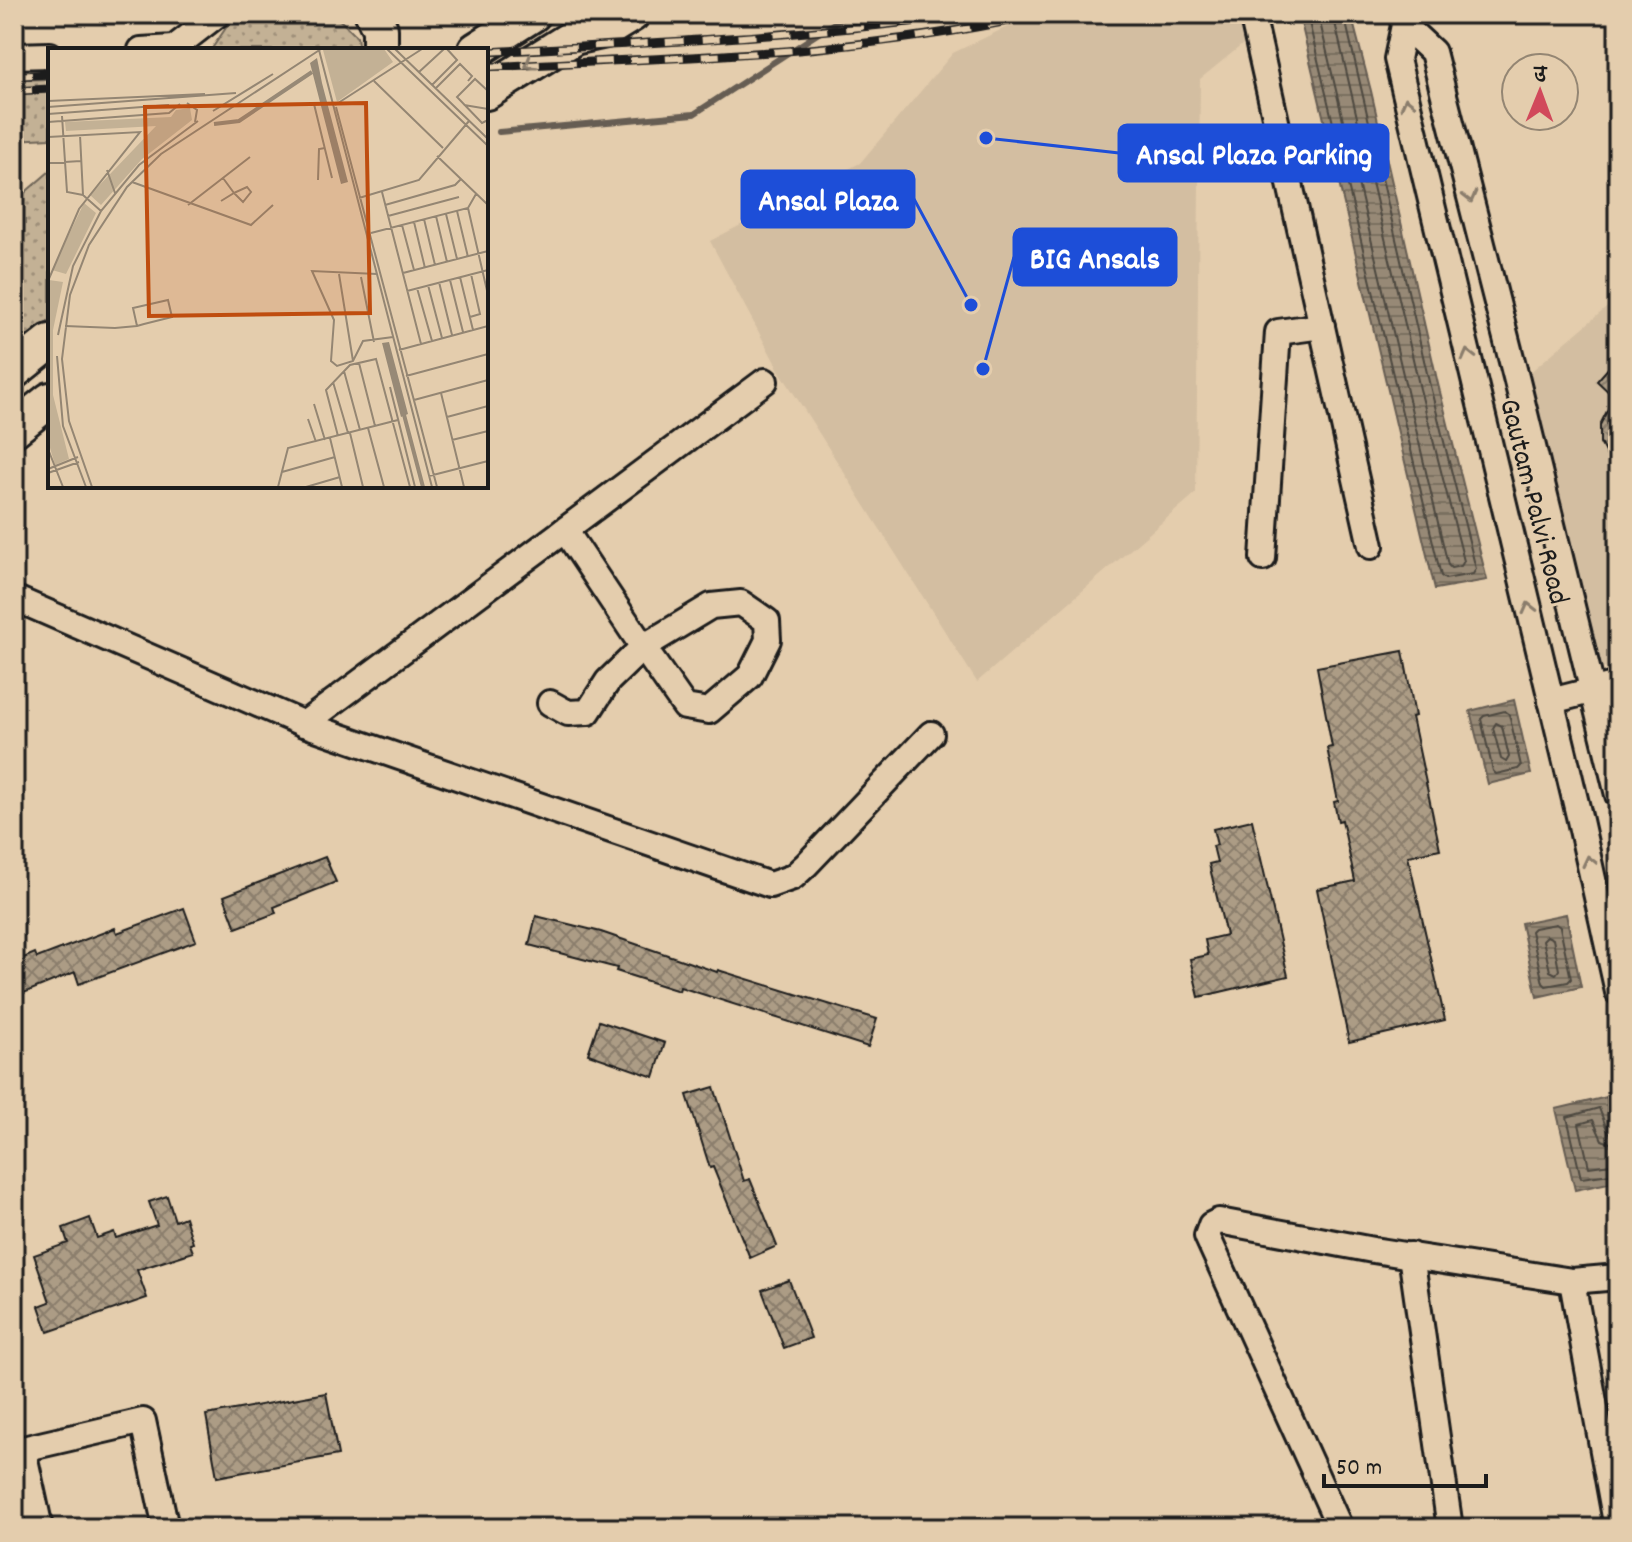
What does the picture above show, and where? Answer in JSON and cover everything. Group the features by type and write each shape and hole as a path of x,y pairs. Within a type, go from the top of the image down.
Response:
{"main road":[{"path":"373,14 380,29 380,48"},
{"path":"479,48 533,14"},
{"path":"545,14 601,24"},
{"path":"488,91 601,24"},
{"path":"14,371 48,344"},
{"path":"14,429 48,402"}],"street":[{"path":"174,48 218,14"},
{"path":"1252,14 1371,546"},
{"name":"Gautam Palvi Road","path":"1402,19 1433,52 1618,795"},
{"name":"Gautam Palvi Road","path":"1402,19 1397,59 1616,976"},
{"path":"14,56 48,55"},
{"path":"1263,558 1278,332 1322,326"},
{"path":"304,724 765,381"},
{"path":"550,703 568,713 588,712 608,681 643,647 711,606 741,603 767,621 768,640 750,676 709,711 685,707 643,647 565,530"},
{"path":"14,598 304,724 770,885 793,877 806,865 931,734"},
{"path":"1551,701 1618,684"},
{"path":"1340,1528 1207,1236 1219,1221 1572,1281 1618,1277"},
{"path":"1411,1255 1450,1528"},
{"path":"1572,1281 1617,1528"},
{"path":"40,1528 18,1450 143,1421 166,1528"}],"shaded area":[{"path":"334,14 357,37 359,48 212,48 230,22"},
{"path":"1034,14 1280,14 1200,79 1196,493 977,682 779,370 710,241 860,163 953,53"},
{"path":"48,79 48,138 14,140 14,80"},
{"path":"48,173 48,322 14,348 14,202"},
{"path":"1618,298 1618,665 1601,669 1528,374"}],"water":[{"path":"1299,14 1351,14 1487,580 1435,589"},
{"path":"1514,700 1531,774 1488,784 1470,711"},
{"path":"1566,914 1581,987 1537,997 1521,923"},
{"path":"1607,1097 1618,1142 1618,1181 1575,1190 1556,1109"}],"building":[{"path":"1618,357 1618,477 1600,443 1600,425 1614,397 1597,381"},
{"path":"1403,651 1415,716 1412,717 1440,849 1408,856 1445,1020 1349,1042 1317,889 1355,881 1342,820 1338,821 1334,802 1338,801 1327,748 1332,747 1317,667"},
{"path":"1252,820 1288,976 1199,997 1190,959 1208,955 1205,940 1226,935 1209,864 1217,862 1213,829"},
{"path":"325,857 336,882 274,907 276,913 236,928 224,896"},
{"path":"184,908 196,941 79,984 75,972 14,997 14,962 35,953 37,958 115,928 117,933"},
{"path":"536,916 601,932 717,972 877,1019 868,1047 680,987 679,991 616,971 617,968 529,945"},
{"path":"599,1021 665,1043 654,1077 588,1054"},
{"path":"714,1087 744,1181 750,1179 777,1246 750,1258 713,1167 710,1168 687,1095"},
{"path":"167,1196 175,1221 185,1217 193,1252 137,1270 147,1298 48,1332 39,1306 50,1302 34,1255 68,1243 63,1228 90,1218 97,1238 114,1232 116,1238 157,1225 149,1202"},
{"path":"789,1280 811,1338 784,1348 762,1290"},
{"path":"326,1393 338,1455 217,1477 206,1415"}],"waterway":[{"path":"499,132 694,114 848,14"}],"railway":[{"path":"488,52 791,33 973,14"},
{"path":"488,67 834,47 972,28 1040,14"},
{"path":"14,76 48,74"},
{"path":"14,91 48,89"}],"place":[{"name":"Ansal Plaza Parking","path":"986,138"},
{"name":"Ansal Plaza","path":"971,305"},
{"name":"BIG Ansals","path":"983,369"}]}
